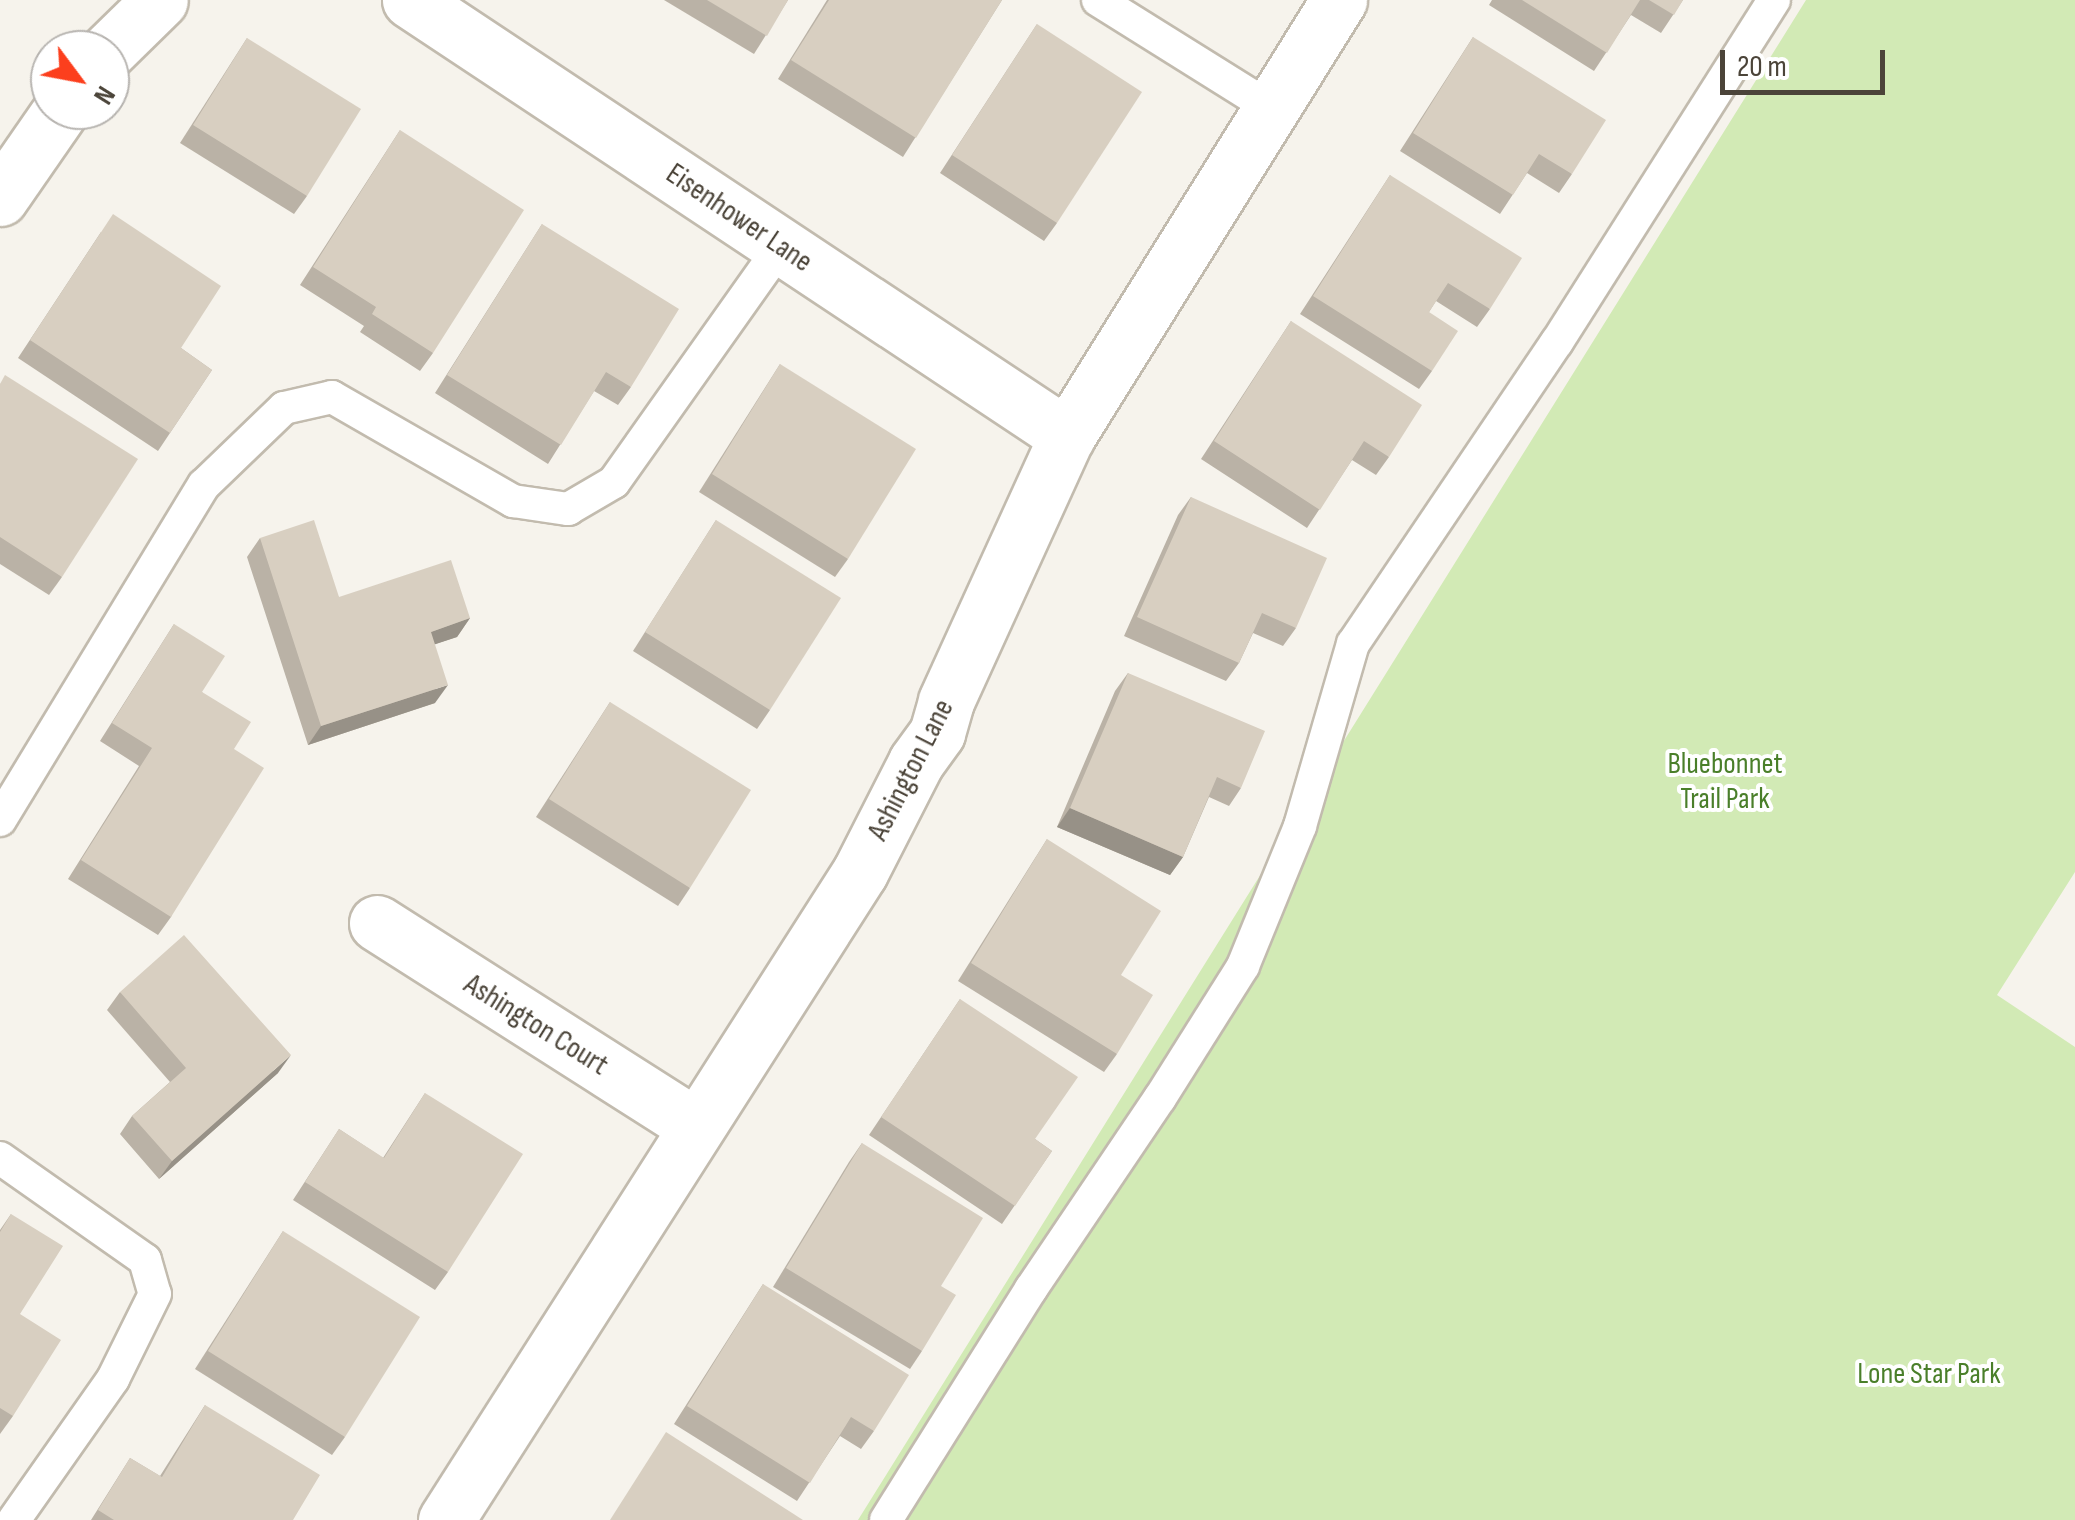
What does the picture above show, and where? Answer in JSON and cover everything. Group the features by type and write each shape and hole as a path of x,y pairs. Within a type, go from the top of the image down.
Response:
{"street":[{"path":"129,30 160,0"},
{"name":"Eisenhower Lane","path":"410,0 1067,436"},
{"name":"Ashington Lane","path":"446,1520 860,872 916,762 936,733 946,700 1067,436 1339,0"},
{"path":"0,198 47,130"},
{"name":"Ashington Court","path":"376,924 696,1126"}],"lane":[{"path":"1098,0 1272,108"},
{"path":"886,1520 1030,1289 1160,1098 1243,966 1300,826 1353,644 1547,358 1774,0"},
{"path":"0,820 204,485 284,408 332,397 513,501 568,508 614,482 781,246"},
{"path":"0,1158 145,1260 155,1294 113,1379 14,1520"}],"green space":[{"name":"Bluebonnet Trail Park","path":"1806,0 2075,0 2075,872 1997,995 2075,1047 2075,1520 858,1520"}],"building":[{"path":"707,0 788,0 767,36"},
{"path":"829,0 1002,0 916,138 791,60"},
{"path":"1522,0 1640,0 1607,53"},
{"path":"1649,0 1683,0 1674,15"},
{"path":"1037,24 1142,92 1057,223 952,155"},
{"path":"1473,37 1606,120 1572,174 1539,154 1513,195 1413,133"},
{"path":"247,38 361,109 307,196 193,125"},
{"path":"400,130 524,210 433,353 372,314 376,307 313,267"},
{"path":"1390,175 1522,258 1490,309 1448,283 1429,312 1458,331 1432,371 1313,296"},
{"path":"113,214 221,286 181,348 212,370 170,433 30,340"},
{"path":"542,224 679,309 631,387 606,372 561,445 447,375"},
{"path":"1291,321 1422,405 1389,457 1364,441 1320,510 1214,441"},
{"path":"780,364 916,449 848,559 712,474"},
{"path":"5,375 138,459 62,577 0,537 0,384"},
{"path":"1191,497 1327,558 1296,628 1262,613 1239,663 1137,617"},
{"path":"314,520 339,597 451,560 470,618 431,632 448,685 321,726 260,538"},
{"path":"716,520 841,598 770,710 645,632"},
{"path":"174,624 225,656 202,692 251,722 234,749 264,768 171,917 81,860 152,748 112,723"},
{"path":"1128,673 1265,731 1241,788 1217,777 1183,857 1070,808"},
{"path":"610,702 751,790 690,888 549,799"},
{"path":"1047,839 1161,911 1121,975 1153,995 1117,1054 971,963"},
{"path":"184,935 291,1055 172,1161 132,1116 186,1068 120,992"},
{"path":"960,999 1078,1077 1035,1139 1052,1151 1015,1206 881,1117"},
{"path":"425,1093 523,1154 448,1272 305,1182 339,1129 384,1158"},
{"path":"862,1143 983,1218 941,1286 956,1295 922,1351 786,1268"},
{"path":"11,1214 63,1246 20,1314 61,1340 13,1416 0,1408 0,1232"},
{"path":"283,1231 420,1317 345,1437 208,1351"},
{"path":"763,1284 909,1375 874,1431 851,1417 810,1483 687,1406"},
{"path":"205,1405 320,1475 293,1520 114,1520 98,1510 130,1458 162,1477"},
{"path":"666,1432 803,1520 610,1520"}],"park label":[{"name":"Lone Star Park","path":"1929,1374"}]}
